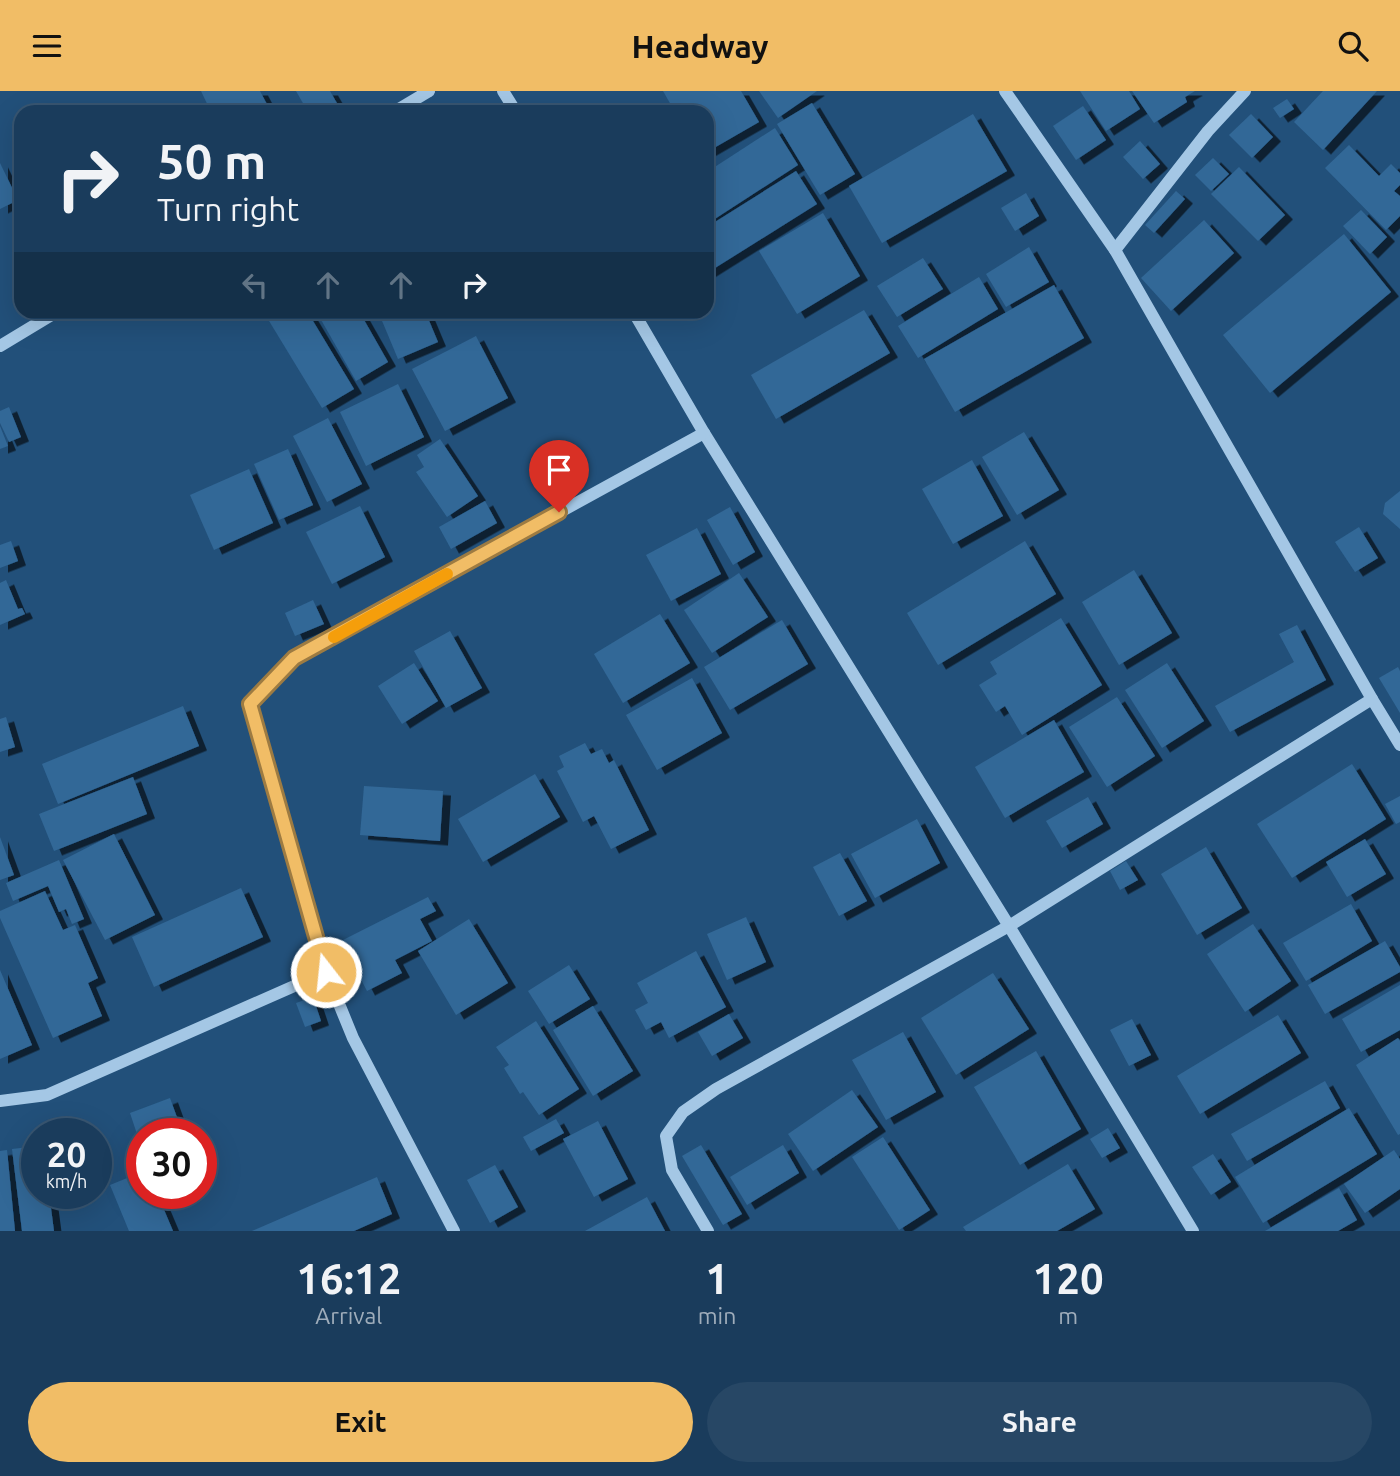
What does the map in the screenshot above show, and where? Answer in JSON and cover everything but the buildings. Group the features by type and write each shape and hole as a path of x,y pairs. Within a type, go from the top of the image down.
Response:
{"street":[{"path":"406,105 429,91"},
{"path":"1005,91 1115,250 1400,745"},
{"path":"1115,250 1208,131 1245,91"},
{"path":"0,346 45,319"},
{"path":"637,319 704,433 1009,926 1192,1231"},
{"path":"454,1231 353,1038 326,972 250,704 294,658 704,433"},
{"path":"708,1231 672,1170 666,1136 682,1112 716,1089 1009,926 1372,699"},
{"path":"0,1101 47,1095 326,972"}],"slow traffic":[{"path":"334,637 447,574"}],"route":[{"path":"326,972 250,704 294,658 559,512"}]}
